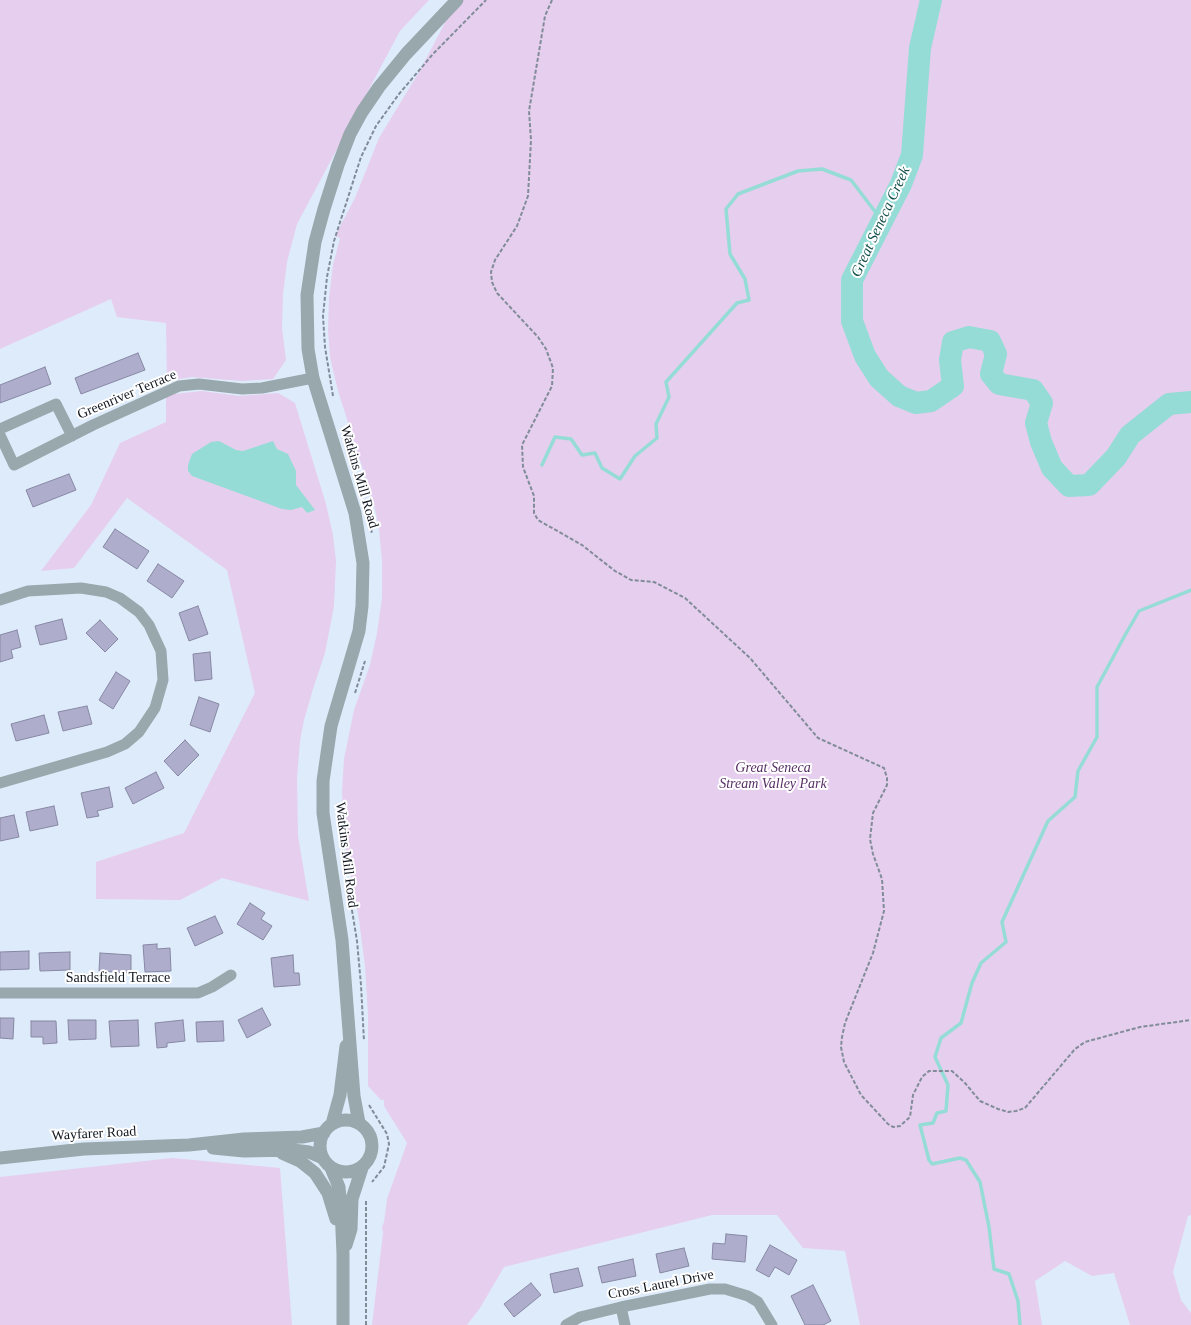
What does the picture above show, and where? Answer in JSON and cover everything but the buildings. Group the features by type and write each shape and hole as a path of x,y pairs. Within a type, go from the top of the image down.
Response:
{"street":[{"name":"Watkins Mill Road","path":"359,1123 354,1096 342,940 322,813 323,781 331,726 359,631 362,606 363,563 355,513 313,378 308,349 307,295 315,242 338,165 350,134 362,112 379,87 406,54 457,0"},
{"name":"Greenriver Terrace","path":"0,436 14,465 179,386 199,384 242,389 262,388 313,378"},
{"name":"Greenriver Terrace","path":"0,429 56,404 72,436"},
{"path":"0,600 28,592 81,588 106,592 120,598 139,612 149,625 160,651 163,680 155,708 139,732 125,744 107,752 0,783"},
{"name":"Sandsfield Terrace","path":"0,993 198,993 212,987 230,976"},
{"name":"Watkins Mill Road","path":"328,1129 340,1095 348,1026"},
{"path":"342,1325 343,1254 339,1187 327,1163 321,1141 328,1129 345,1120 359,1123 368,1132 373,1145 372,1154 362,1168 352,1199 351,1229 343,1254"},
{"name":"Wayfarer Road","path":"0,1158 84,1149 189,1145 244,1139 302,1137 328,1129"},
{"name":"Wayfarer Road","path":"189,1145 244,1151 279,1152 293,1150 309,1152 327,1163"},
{"path":"279,1152 300,1161 315,1173 328,1193 343,1254"},
{"path":"327,1163 346,1173 362,1168"},
{"name":"Cross Laurel Drive","path":"566,1325 580,1317 710,1289 725,1289 748,1296 758,1302 772,1325"},
{"path":"621,1307 625,1325"}],"path":[{"path":"552,0 545,16 529,111 531,140 528,196 517,226 495,260 491,272 492,282 497,293 538,337 546,349 553,368 552,386 522,445 523,466 534,496 534,513 538,520 582,545 614,571 631,580 654,582 685,598 750,658 818,738 884,768 887,778 887,785 873,813 870,839 873,854 882,879 884,911 873,953 845,1023 841,1047 844,1062 861,1095 888,1124 893,1127 900,1126 910,1117 913,1095 922,1077 929,1071 952,1072 965,1083 980,1101 1008,1112 1016,1111 1025,1108 1075,1049 1085,1042 1140,1027 1191,1020"},
{"path":"368,1104 387,1134 389,1144 384,1167 370,1183"},
{"path":"366,1197 366,1325"}],"green space":[{"path":"0,0 429,0 400,31 297,224 287,262 283,294 282,328 286,360 273,379 242,381 192,377 167,381 166,323 117,317 111,299 0,349"},
{"name":"Great Seneca Stream Valley Park","path":"457,0 1191,0 1191,1215 1188,1216 1173,1272 1181,1300 1191,1313 1191,1325 1130,1325 1114,1273 1092,1276 1065,1261 1035,1281 1042,1325 860,1325 845,1251 803,1248 777,1215 712,1215 504,1267 480,1308 467,1325 372,1325 383,1233 382,1227 387,1199 407,1143 384,1106 384,1100 381,1100 368,1086 368,1015 365,966 359,920 345,843 342,792 344,759 354,710 370,665 377,633 382,598 382,562 379,528 374,504 338,391 330,357 328,330 329,298 333,265 340,238 335,236 355,198 379,138 419,72"},
{"path":"202,391 239,396 278,393 295,403 326,504 333,535 336,561 334,606 325,653 304,720 300,741 297,778 298,836 309,901 222,878 180,900 96,899 96,862 184,833 255,693 227,570 127,498 74,568 41,571 91,505 120,443 166,422 166,397 174,394"},
{"path":"172,1158 280,1168 292,1325 0,1325 0,1177"}],"shaded area":[{"path":"219,441 236,450 243,451 273,441 277,449 288,454 296,471 296,485 315,510 307,513 302,507 291,510 282,509 192,476 188,471 188,465 192,454 211,442"}],"waterway":[{"name":"Great Seneca Creek","path":"931,0 920,48 912,155 901,184 852,280 852,321 865,356 879,378 899,396 916,403 931,401 953,386 950,360 953,342 969,337 990,341 996,354 991,374 999,384 1033,390 1042,403 1036,423 1041,442 1052,468 1069,486 1089,485 1116,457 1130,435 1169,404 1191,402"},
{"path":"542,465 555,437 571,439 582,455 595,453 602,468 620,479 635,456 657,438 656,424 669,397 666,382 737,303 749,300 745,279 730,254 726,209 738,194 798,171 822,169 851,180 883,222"},
{"path":"1020,1325 1018,1301 1009,1274 994,1269 989,1227 980,1182 966,1160 960,1158 932,1164 929,1160 920,1125 933,1123 937,1113 946,1111 948,1085 935,1057 941,1038 961,1023 972,983 981,963 1006,942 1002,922 1048,821 1075,797 1078,771 1097,737 1097,687 1124,637 1139,611 1191,590"}]}
